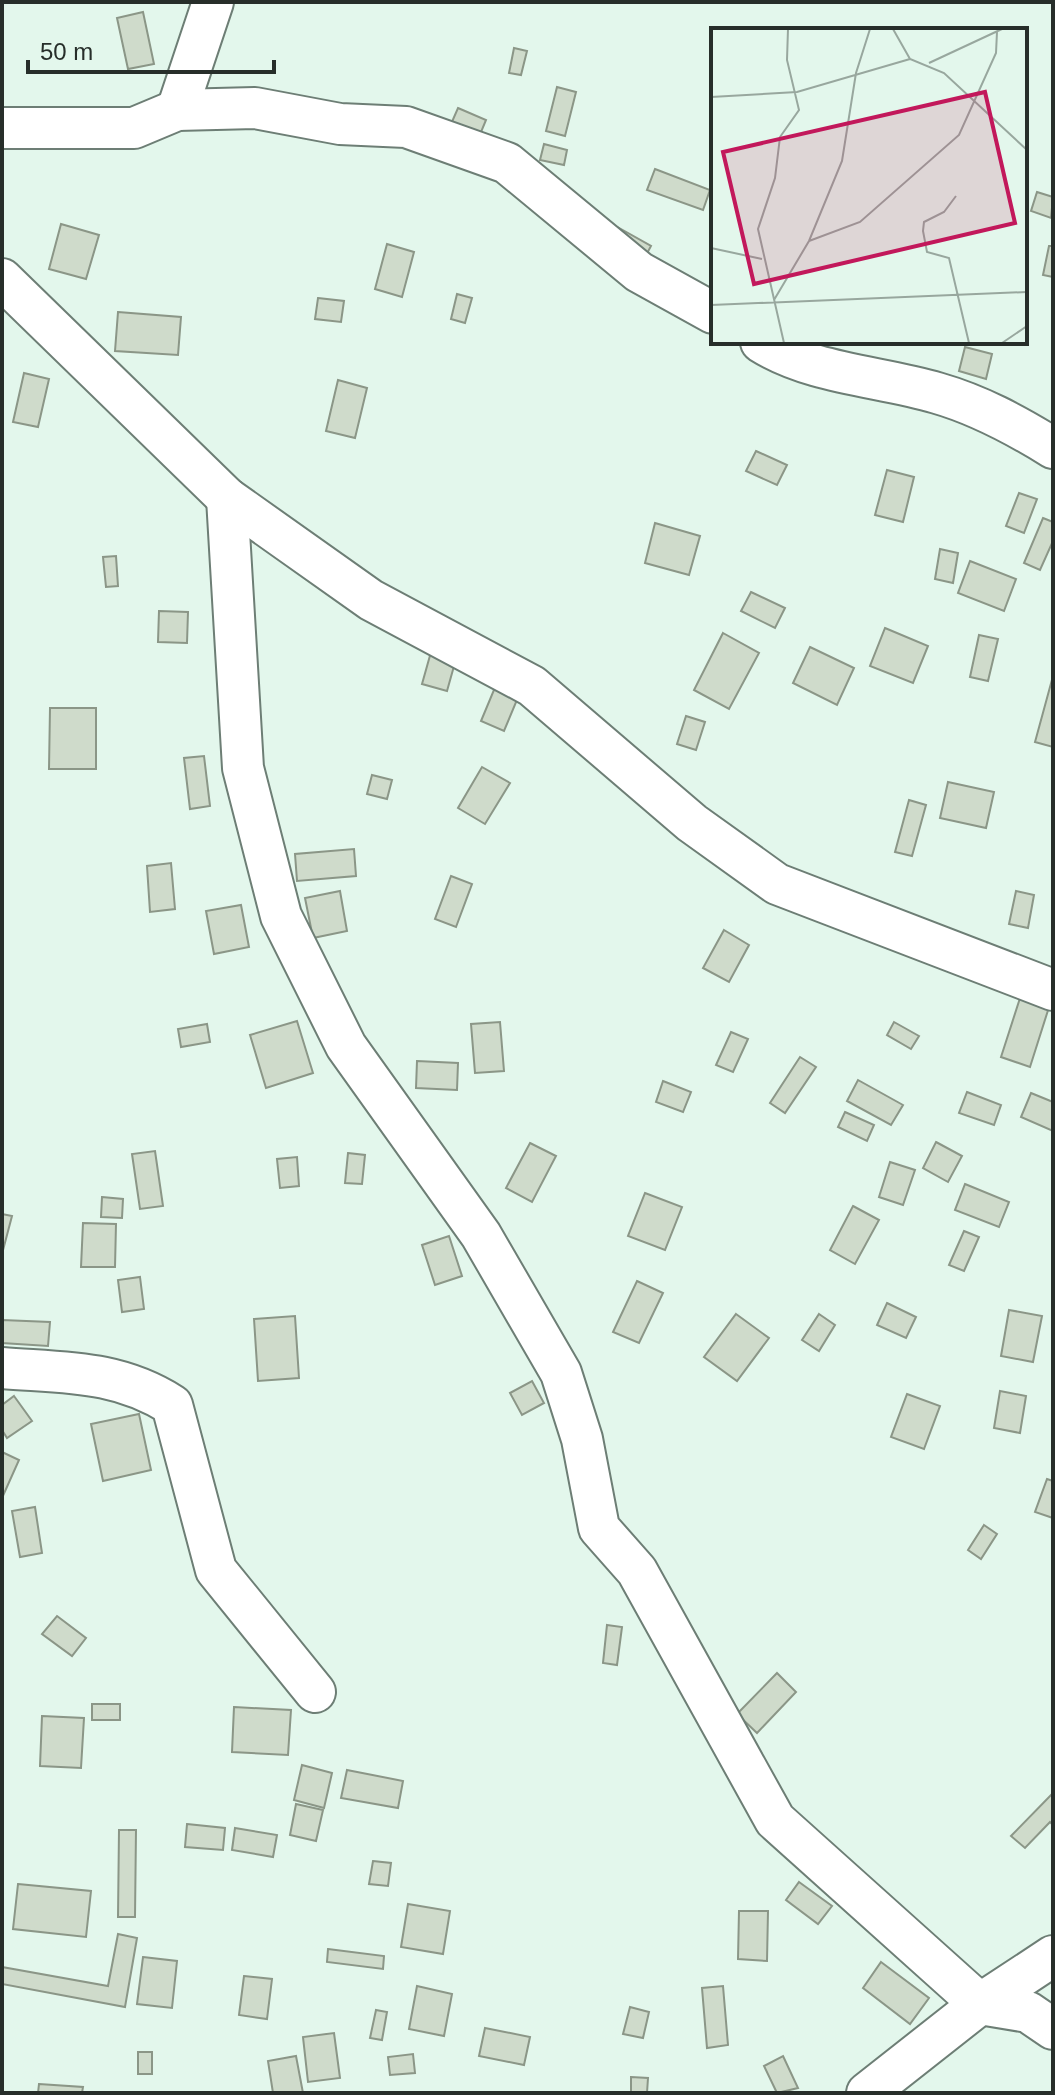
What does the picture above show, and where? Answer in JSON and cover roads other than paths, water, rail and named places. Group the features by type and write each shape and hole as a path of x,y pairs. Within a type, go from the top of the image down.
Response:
{"street":[{"path":"177,110 213,2"},
{"path":"2,128 134,128 177,110 255,108 340,124 406,127 507,163 639,272 711,312"},
{"path":"2,279 227,498 371,600 532,686 692,823 777,884 1053,990"},
{"path":"766,344 810,363 939,393 1002,418 1053,448"},
{"path":"227,498 243,768 281,916 346,1046 481,1235 561,1373 582,1439 599,1528 637,1571 775,1820 980,2004 1028,2012 1053,2029"},
{"path":"2,1368 106,1376 143,1386 172,1405 216,1570 315,1692"},
{"path":"867,2093 980,2004 1053,1956"}]}
